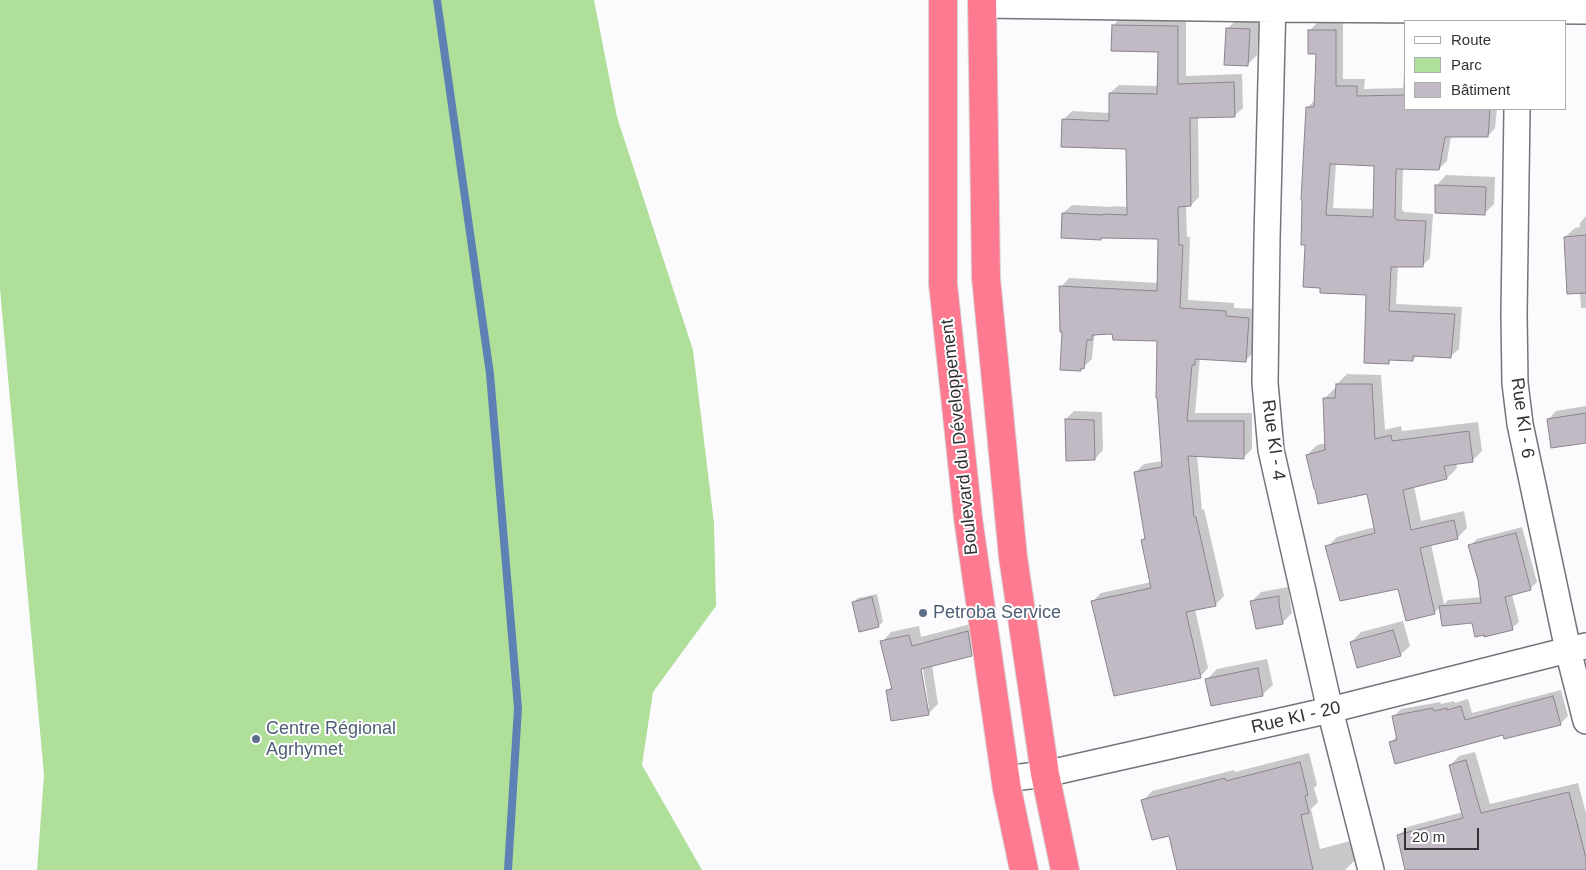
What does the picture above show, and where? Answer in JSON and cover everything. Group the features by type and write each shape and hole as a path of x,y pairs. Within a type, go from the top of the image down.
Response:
{"highway":[{"name":"Boulevard du Développement","path":"943,0 943,284 968,518 1005,779 1024,870"},
{"path":"982,2 986,278 1013,557 1045,774 1064,870"},
{"path":"974,559 1013,557"}],"street":[{"path":"982,2 1273,4 1586,11"},
{"name":"Rue KI - 4","path":"1273,4 1265,373 1270,450 1330,710 1371,870"},
{"name":"Rue KI - 6","path":"1517,110 1514,314 1515,383 1520,424 1577,648 1586,721"},
{"name":"Rue KI - 20","path":"1005,779 1045,774 1330,710 1577,648"}],"green space":[{"path":"0,0 594,0 617,117 693,350 714,523 716,606 653,692 642,765 702,870 37,870 44,775 0,289"}],"building":[{"path":"1112,25 1178,26 1178,84 1234,82 1235,117 1190,118 1191,206 1178,207 1179,245 1183,245 1180,308 1226,311 1226,316 1249,318 1246,362 1195,359 1195,365 1192,365 1187,421 1244,421 1244,459 1188,456 1194,517 1196,517 1216,606 1186,612 1201,678 1114,696 1091,601 1151,588 1141,540 1145,539 1134,472 1162,467 1156,398 1157,341 1113,340 1112,334 1092,335 1092,340 1087,340 1084,369 1081,368 1081,371 1060,370 1062,332 1060,332 1059,286 1157,291 1158,239 1101,238 1101,240 1061,238 1062,213 1127,215 1126,149 1061,147 1062,119 1109,121 1109,93 1157,94 1158,52 1111,51"},
{"path":"1226,28 1250,29 1248,66 1224,65"},
{"path":"1308,30 1336,30 1336,86 1357,86 1357,96 1404,95 1404,110 1490,110 1488,137 1445,137 1439,170 1396,169 1396,220 1426,221 1423,267 1391,267 1389,311 1455,314 1451,358 1413,356 1413,361 1389,360 1389,364 1364,363 1366,295 1320,293 1320,288 1303,287 1305,245 1301,245 1301,200 1306,107 1314,107 1316,54 1308,54","holes":["1330,164 1374,166 1373,217 1326,215"]},
{"path":"1435,185 1486,187 1485,215 1435,213"},
{"path":"1586,235 1586,293 1567,294 1564,237"},
{"path":"1336,384 1372,384 1375,439 1391,435 1392,441 1469,431 1473,462 1444,466 1447,479 1403,490 1411,530 1454,520 1458,539 1420,548 1435,614 1406,621 1398,589 1340,601 1325,546 1375,533 1367,494 1318,504 1314,489 1306,455 1325,450 1323,398 1335,398"},
{"path":"1586,413 1586,443 1551,448 1547,419"},
{"path":"1065,419 1094,420 1095,460 1066,461"},
{"path":"1516,533 1531,590 1505,597 1513,630 1484,637 1484,635 1475,637 1472,623 1442,626 1439,606 1481,603 1478,580 1468,545"},
{"path":"1279,596 1283,624 1256,629 1250,601"},
{"path":"872,597 879,627 859,632 852,602"},
{"path":"1393,630 1401,656 1357,668 1350,642"},
{"path":"968,631 972,656 921,669 929,715 891,721 886,690 892,689 880,641 909,635 912,646"},
{"path":"1258,668 1263,696 1211,706 1205,679"},
{"path":"1553,696 1561,725 1504,739 1503,735 1395,764 1389,742 1397,740 1392,716 1433,708 1434,711 1461,706 1465,720"},
{"path":"1466,760 1481,813 1569,792 1586,858 1586,870 1405,870 1397,835 1463,818 1449,765"},
{"path":"1300,762 1308,795 1305,796 1309,813 1301,815 1313,870 1177,870 1169,836 1152,840 1141,800 1225,778 1226,781"}],"waterway":[{"path":"437,0 490,374 518,708 508,870"}],"place":[{"name":"Petroba Service","path":"923,613"},
{"name":"Centre Régional Agrhymet","path":"256,739"}]}
